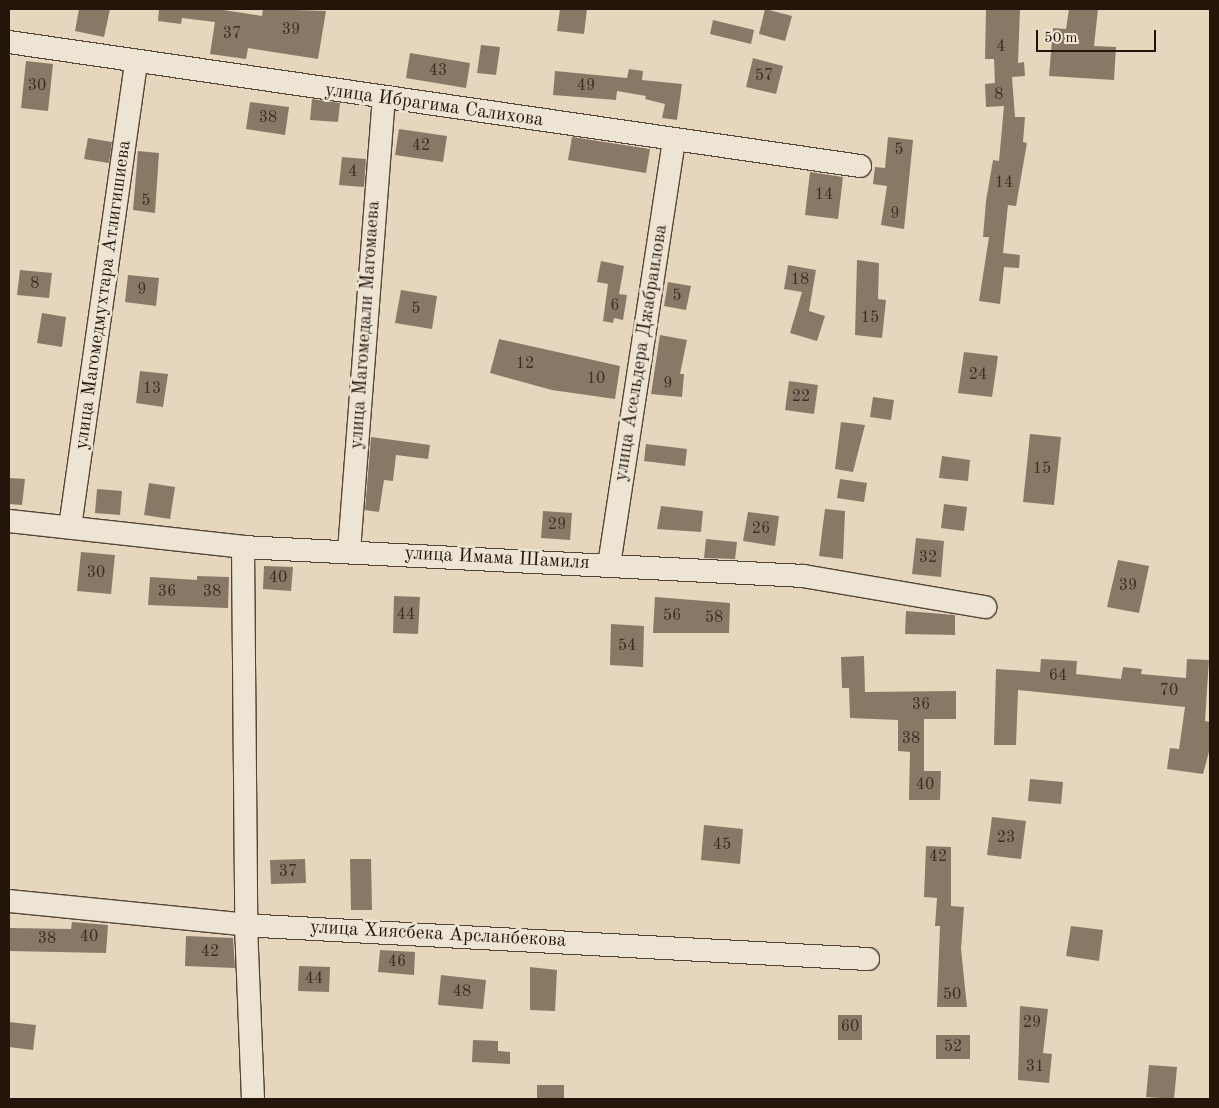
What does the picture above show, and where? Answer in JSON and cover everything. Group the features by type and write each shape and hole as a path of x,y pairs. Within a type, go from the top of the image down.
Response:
{"street":[{"name":"улица Ибрагима Салихова","path":"9,42 136,63 860,166"},
{"name":"улица Магомедмухтара Атлигишиева","path":"70,527 136,63"},
{"name":"улица Магомедали Магомаева","path":"348,552 384,99"},
{"name":"улица Асельдера Джабраилова","path":"609,565 674,141"},
{"name":"улица Имама Шамиля","path":"9,521 243,547 803,576 985,607"},
{"path":"243,547 246,924 253,1099"},
{"name":"улица Хиясбека Арсланбекова","path":"9,901 246,924 868,959"}],"building":[{"path":"79,9 110,9 104,37 75,31"},
{"path":"159,9 217,9 262,16 263,9 326,11 318,59 248,48 246,59 210,54 215,22 182,18 181,24 158,21"},
{"path":"560,9 587,9 584,34 557,31"},
{"path":"765,9 792,16 785,41 759,34"},
{"path":"986,9 1020,9 1018,63 1024,62 1025,76 1012,77 1015,117 1025,117 1023,142 1027,143 1016,206 1008,205 1003,253 1020,255 1019,268 1004,267 1000,304 979,301 989,237 983,237 986,201 993,160 999,161 1004,106 986,107 985,84 995,83 994,59 985,59"},
{"path":"1069,9 1098,9 1094,46 1116,47 1114,80 1049,76 1053,28 1066,29"},
{"path":"713,20 754,30 751,44 710,34"},
{"path":"481,45 500,47 496,75 477,73"},
{"path":"410,53 470,63 466,88 406,78"},
{"path":"753,58 783,66 776,94 746,87"},
{"path":"26,61 53,64 48,111 21,108"},
{"path":"629,69 643,71 642,80 682,84 677,120 662,118 665,104 645,99 646,96 617,91 616,100 553,95 555,71 627,78"},
{"path":"312,99 340,103 338,122 310,120"},
{"path":"250,102 289,107 285,135 246,129"},
{"path":"399,129 447,136 443,162 395,155"},
{"path":"572,137 650,149 646,173 568,160"},
{"path":"888,137 913,140 904,229 881,225 887,186 873,184 875,167 885,168"},
{"path":"88,138 112,142 109,163 84,159"},
{"path":"138,151 159,153 155,213 133,210"},
{"path":"342,157 366,159 364,187 339,185"},
{"path":"810,172 843,177 838,219 805,215"},
{"path":"857,260 879,263 878,299 886,300 882,338 855,335"},
{"path":"601,261 624,266 619,294 627,295 623,320 614,318 613,323 603,321 608,284 597,282"},
{"path":"788,265 816,270 809,311 825,316 817,341 790,333 802,292 784,289"},
{"path":"20,270 52,273 49,298 17,295"},
{"path":"128,275 159,278 156,306 125,302"},
{"path":"668,282 691,286 686,310 664,306"},
{"path":"401,290 437,296 432,329 395,323"},
{"path":"42,313 66,317 62,347 37,343"},
{"path":"660,335 687,340 680,374 684,374 682,397 651,394"},
{"path":"499,339 620,366 615,399 552,390 490,373"},
{"path":"964,352 998,356 992,397 958,393"},
{"path":"140,371 168,374 163,407 136,403"},
{"path":"789,381 818,385 814,414 785,410"},
{"path":"873,397 894,400 891,420 870,417"},
{"path":"841,422 865,425 853,472 835,469"},
{"path":"1030,434 1061,437 1054,505 1023,502"},
{"path":"371,437 430,445 428,459 396,455 393,481 384,480 379,512 365,510"},
{"path":"646,444 687,449 685,466 644,461"},
{"path":"942,456 970,460 968,481 939,478"},
{"path":"9,478 25,479 22,505 9,504"},
{"path":"840,479 867,483 864,502 837,498"},
{"path":"149,483 175,487 170,519 144,515"},
{"path":"97,489 122,491 120,515 95,513"},
{"path":"944,504 967,507 964,531 941,528"},
{"path":"661,506 703,511 701,532 657,529"},
{"path":"825,509 845,511 843,559 819,556"},
{"path":"543,511 572,513 570,540 541,538"},
{"path":"748,512 779,516 775,546 743,541"},
{"path":"916,538 944,541 941,577 912,574"},
{"path":"706,539 737,542 735,559 704,558"},
{"path":"81,552 115,555 111,594 77,591"},
{"path":"1118,560 1149,566 1139,613 1107,607"},
{"path":"264,566 293,567 291,591 263,589"},
{"path":"197,576 229,577 228,608 148,605 150,577 197,580"},
{"path":"394,596 420,597 418,634 393,633"},
{"path":"655,597 730,603 729,633 653,633"},
{"path":"906,611 955,615 955,635 905,634"},
{"path":"611,624 644,626 643,667 610,665"},
{"path":"864,656 865,692 956,691 956,719 924,719 924,771 941,771 940,800 909,800 910,752 898,751 898,720 850,718 849,688 842,688 841,657"},
{"path":"1041,659 1077,661 1076,674 1121,679 1123,667 1142,669 1141,674 1186,678 1187,659 1209,660 1205,721 1210,722 1210,748 1203,774 1167,769 1170,748 1179,749 1185,707 1018,690 1016,745 994,745 996,669 1040,672"},
{"path":"1030,779 1063,782 1061,804 1028,801"},
{"path":"992,817 1026,821 1021,859 987,855"},
{"path":"704,825 743,829 740,864 701,860"},
{"path":"926,846 951,847 951,906 964,907 961,949 967,1007 937,1007 940,926 935,926 937,898 924,897"},
{"path":"305,859 306,883 271,884 270,860"},
{"path":"350,859 371,859 372,910 351,910"},
{"path":"72,922 108,925 106,953 9,951 9,928 71,929"},
{"path":"1071,926 1103,930 1099,961 1066,956"},
{"path":"186,936 233,938 235,968 185,966"},
{"path":"380,950 415,952 414,975 378,972"},
{"path":"299,966 330,967 329,992 298,991"},
{"path":"530,967 557,970 555,1011 530,1010"},
{"path":"441,975 486,980 483,1009 438,1005"},
{"path":"1020,1006 1048,1009 1043,1053 1052,1054 1049,1083 1018,1080"},
{"path":"838,1015 862,1015 862,1040 838,1040"},
{"path":"9,1022 36,1025 33,1050 9,1047"},
{"path":"936,1035 970,1035 970,1059 936,1059"},
{"path":"473,1040 498,1041 498,1051 510,1052 510,1064 472,1062"},
{"path":"1149,1065 1177,1067 1174,1099 1146,1097"},
{"path":"537,1085 564,1085 564,1099 537,1099"}]}
